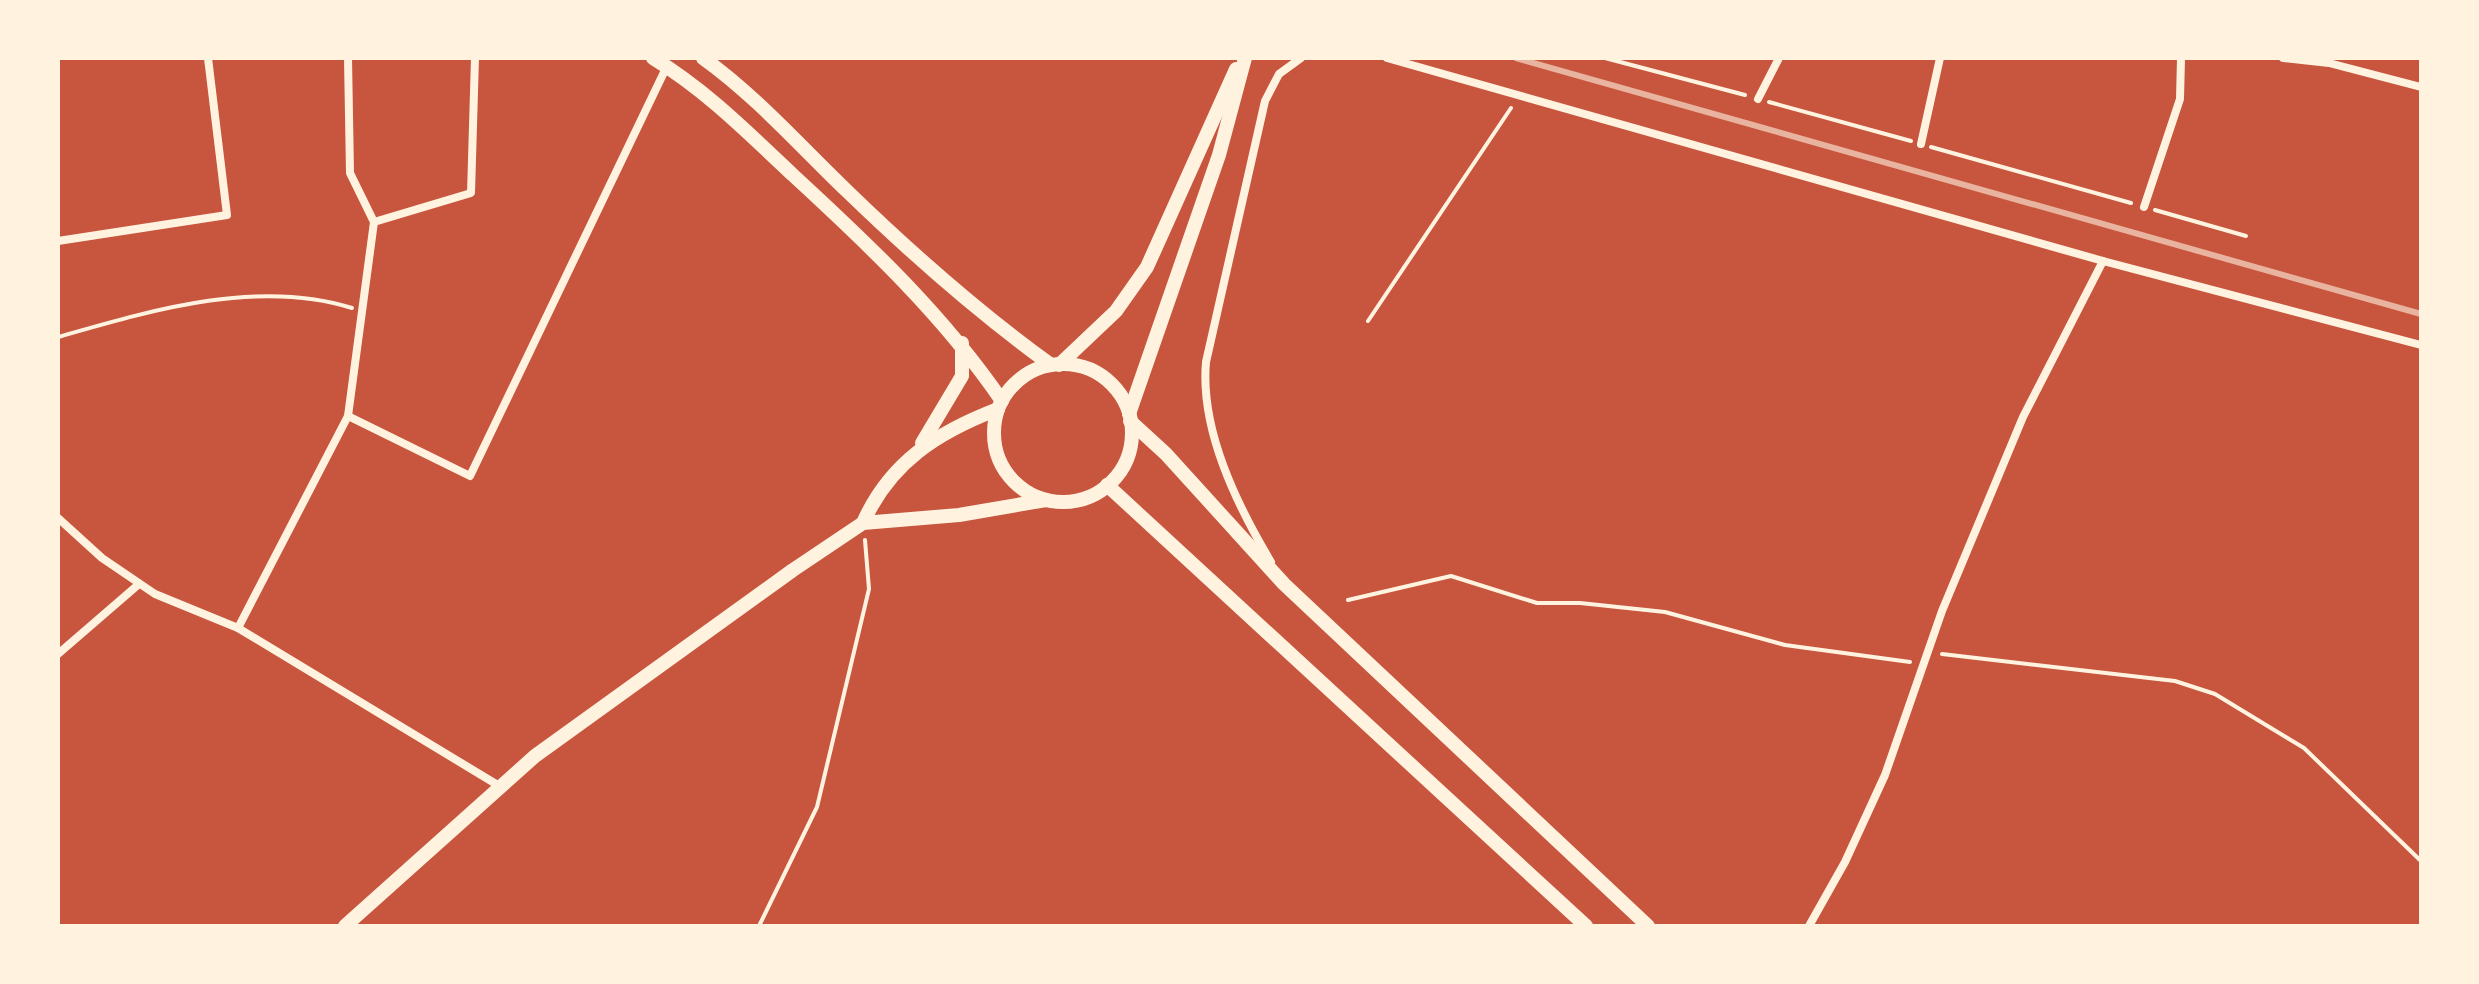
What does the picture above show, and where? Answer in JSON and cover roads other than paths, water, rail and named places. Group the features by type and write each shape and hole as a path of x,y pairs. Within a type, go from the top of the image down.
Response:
{"street":[{"path":"58,241 227,215 208,58"},
{"path":"238,628 348,416 374,222 350,173 348,58"},
{"path":"374,222 471,193 475,58"},
{"path":"653,58 703,92 757,139 867,243 962,343 1000,405 994,438 1002,465 1021,487 1046,500"},
{"path":"703,58 733,80 880,223 1007,333 1055,365 1080,366 1105,379 1124,401 1130,418 1284,584 1648,926"},
{"path":"345,926 548,747 863,523 891,476 918,450 1000,405 1025,376 1055,365 1116,311 1147,267 1243,58"},
{"path":"863,523 959,515 1046,500 1075,501 1107,485 1128,457 1130,418 1219,155 1243,58"},
{"path":"1284,584 1237,495 1214,432 1204,385 1206,362 1265,101 1279,74 1301,58"},
{"path":"1387,58 2103,261 2421,345"},
{"path":"1758,99 1779,58"},
{"path":"1921,144 1940,58"},
{"path":"2144,207 2180,99 2181,58"},
{"path":"2283,58 2329,63 2421,87"},
{"path":"348,416 470,476 667,66"},
{"path":"1809,926 1845,862 1885,775 1956,575 2023,417 2103,261"},
{"path":"918,450 962,376 962,343"},
{"path":"1107,485 1586,926"},
{"path":"58,518 102,558 139,584 182,607 238,628 501,787"},
{"path":"58,654 139,584"}],"railway":[{"path":"1516,58 2421,314"}]}
